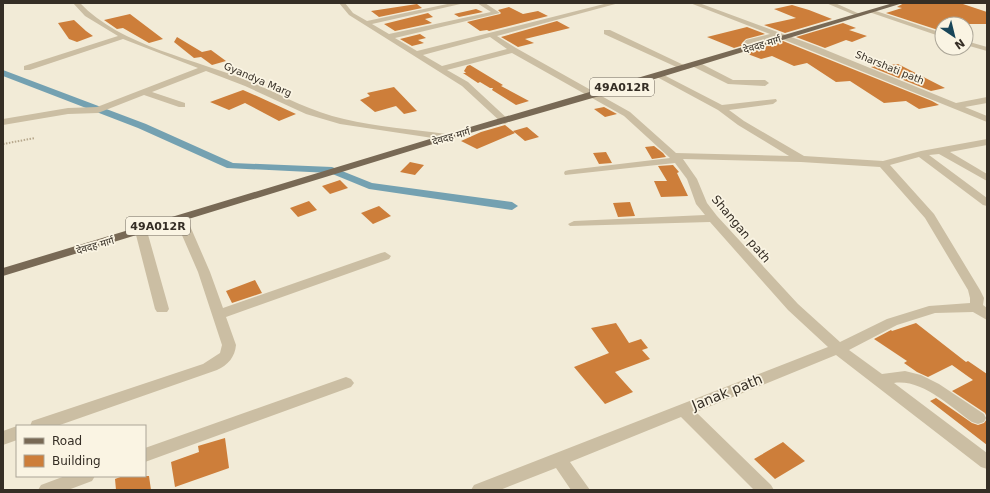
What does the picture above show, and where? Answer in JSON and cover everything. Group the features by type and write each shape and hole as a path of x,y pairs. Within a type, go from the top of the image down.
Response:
{"main road":[{"name":"देवदह मार्ग","path":"3,272 343,170 446,137 697,65 780,36 900,3"}],"street":[{"name":"Gyandya Marg","path":"76,3 87,15 102,26 123,37 248,84 309,112 343,122 446,137"},
{"path":"342,3 351,14 465,84 505,121"},
{"path":"366,23 462,3"},
{"path":"388,37 497,13 480,3"},
{"path":"416,54 616,3"},
{"name":"Sharshati path","path":"694,3 987,119"},
{"path":"828,3 859,15"},
{"path":"871,11 934,32"},
{"path":"607,32 686,68"},
{"name":"Shangan path","path":"491,35 513,50 627,114 676,158 692,179 702,204 793,307 838,348 987,462"},
{"path":"27,68 123,37"},
{"path":"974,45 987,49"},
{"path":"441,69 513,50"},
{"path":"697,65 731,82 765,83"},
{"path":"3,122 68,111 98,110 204,68"},
{"path":"660,75 721,108 741,123 801,159"},
{"path":"142,92 182,105"},
{"path":"721,108 773,100"},
{"path":"956,106 987,100"},
{"path":"569,172 676,158 801,159 884,164 940,150 984,144"},
{"path":"940,150 987,178"},
{"path":"921,154 987,203"},
{"path":"884,164 930,216 974,290 981,311"},
{"path":"574,224 713,218"},
{"path":"41,425 219,363 226,358 229,351 229,345 204,272 181,219"},
{"path":"141,231 162,309"},
{"path":"218,315 385,256"},
{"name":"Janak path","path":"480,490 838,348 892,322 934,309 981,311"},
{"path":"880,380 907,376 914,378 925,383 978,418"},
{"path":"146,455 346,383"},
{"path":"683,409 765,490"},
{"path":"3,438 16,433"},
{"path":"559,459 581,490"},
{"path":"47,490 83,477"}],"path":[{"path":"3,144 35,138"}],"building":[{"path":"904,3 960,3 987,12 987,24 974,24 974,16 934,16 934,29 886,13 902,8 897,7"},
{"path":"417,4 422,8 379,17 371,11"},
{"path":"792,5 832,19 785,33 764,25 796,18 774,9"},
{"path":"509,7 523,14 538,11 548,16 489,31 480,31 467,22 500,14 501,13 498,10"},
{"path":"476,9 483,12 459,17 454,14"},
{"path":"428,13 433,17 425,19 432,23 395,31 384,24"},
{"path":"130,14 163,39 149,43 123,28 117,29 104,20"},
{"path":"74,20 93,36 77,42 69,39 58,23"},
{"path":"557,21 570,28 525,39 534,43 518,47 501,37"},
{"path":"843,23 856,28 849,30 867,36 852,42 846,40 825,48 796,37"},
{"path":"747,27 765,34 746,39 742,43 744,45 734,48 707,37"},
{"path":"420,34 426,38 418,40 424,43 412,46 400,39"},
{"path":"177,37 202,52 211,50 226,61 212,65 201,57 194,58 174,42"},
{"path":"783,41 939,105 919,109 906,101 884,103 850,81 836,82 807,63 794,66 772,56 761,59 745,53"},
{"path":"887,64 898,64 945,88 931,91 871,67"},
{"path":"470,65 503,85 501,86 529,101 516,105 492,90 493,88 490,88 480,82 478,83 463,73 466,73 464,71 467,66"},
{"path":"394,87 417,111 404,114 396,106 375,112 360,100 370,96 367,93"},
{"path":"243,90 296,114 279,121 245,103 229,110 210,102"},
{"path":"604,107 617,114 605,117 594,109"},
{"path":"505,125 515,133 477,149 461,141 481,132"},
{"path":"527,127 539,137 525,141 513,131"},
{"path":"654,146 666,157 652,159 645,147"},
{"path":"606,152 612,163 599,164 593,153"},
{"path":"410,162 424,165 415,175 400,172"},
{"path":"673,165 679,172 677,173 688,196 661,197 654,181 667,181 658,166"},
{"path":"340,180 348,188 330,194 322,186"},
{"path":"309,201 317,210 298,217 290,208"},
{"path":"630,202 635,216 618,217 613,203"},
{"path":"379,206 391,216 373,224 361,213"},
{"path":"255,280 262,293 232,303 226,291"},
{"path":"616,323 629,343 641,339 648,348 642,350 650,359 615,372 633,392 605,404 574,367 609,353 591,328"},
{"path":"916,323 966,362 968,361 987,374 987,417 985,413 952,391 973,380 952,365 928,377 917,372 904,363 907,361 874,339 891,330 892,331"},
{"path":"936,398 972,423 978,425 984,423 987,419 987,445 930,401"},
{"path":"225,438 229,468 175,487 171,462 199,452 198,446"},
{"path":"783,442 805,461 775,479 754,459"},
{"path":"149,476 151,490 116,490 115,479 120,477"}],"waterway":[{"path":"3,73 142,126 231,166 332,170 369,186 512,206"}]}
